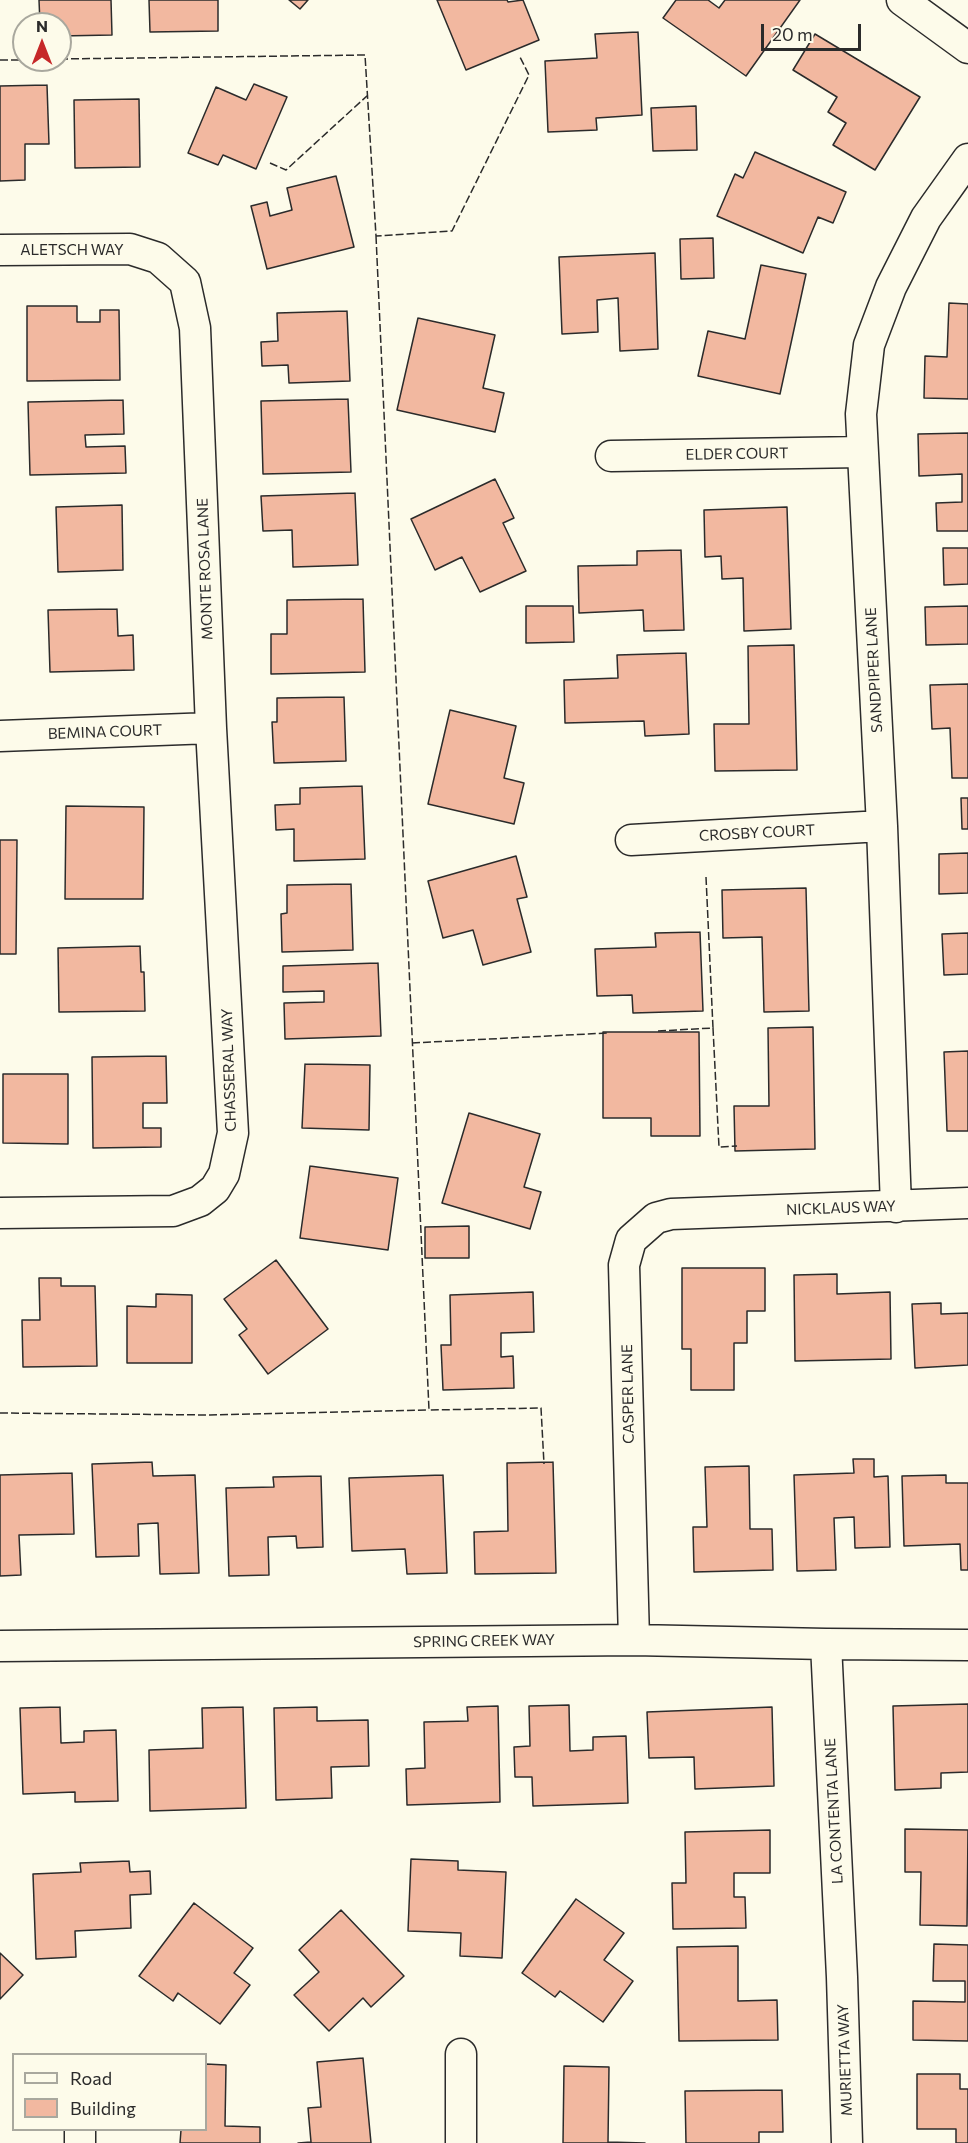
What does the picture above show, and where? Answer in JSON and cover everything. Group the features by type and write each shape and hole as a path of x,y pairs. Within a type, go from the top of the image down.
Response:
{"street":[{"path":"902,0 968,48"},
{"name":"SANDPIPER LANE","path":"896,1207 882,826 861,414 869,345 891,287 926,218 968,159"},
{"name":"ALETSCH WAY","path":"0,250 130,249 158,258 185,282 195,328 198,410"},
{"name":"MONTE ROSA LANE","path":"198,410 211,728"},
{"name":"ELDER COURT","path":"611,456 862,452"},
{"name":"BEMINA COURT","path":"0,736 211,728"},
{"name":"CHASSERAL WAY","path":"0,1213 173,1211 200,1201 215,1189 224,1174 233,1133 211,728"},
{"name":"CROSBY COURT","path":"631,840 882,826"},
{"name":"NICKLAUS WAY","path":"714,1213 968,1203"},
{"name":"CASPER LANE","path":"634,1640 624,1265 631,1240 656,1218 671,1214 714,1213"},
{"name":"SPRING CREEK WAY","path":"0,1646 634,1640 968,1645"},
{"name":"LA CONTENTA LANE","path":"826,1644 842,1977"},
{"name":"MURIETTA WAY","path":"842,1977 848,2143"},
{"path":"461,2054 461,2143"}],"building":[{"path":"39,0 111,0 112,35 72,36 72,12 40,12"},
{"path":"149,0 218,0 218,31 150,32"},
{"path":"289,0 308,0 300,9"},
{"path":"437,0 507,0 508,2 523,0 539,40 466,70"},
{"path":"676,0 708,0 719,8 725,0 800,0 746,76 663,18"},
{"path":"638,32 642,115 596,118 597,130 548,132 545,61 597,58 595,34"},
{"path":"815,34 920,97 875,170 833,145 846,123 828,112 837,97 793,70"},
{"path":"254,84 287,97 256,169 223,155 218,165 188,153 216,87 246,100"},
{"path":"47,85 49,144 25,144 25,180 0,181 0,86"},
{"path":"139,99 140,167 75,168 74,100"},
{"path":"696,106 697,150 653,151 651,108"},
{"path":"755,152 846,192 833,223 818,217 803,253 717,216 735,174 743,178"},
{"path":"336,176 354,247 267,269 251,206 267,202 270,216 292,210 287,188"},
{"path":"713,238 714,278 681,279 680,239"},
{"path":"655,253 658,349 620,351 618,298 597,300 598,332 562,334 559,257"},
{"path":"761,265 806,274 780,394 698,376 708,331 745,339"},
{"path":"949,303 968,304 968,399 924,398 925,356 947,357"},
{"path":"27,306 77,306 77,322 100,322 100,310 119,310 120,380 27,381"},
{"path":"347,311 350,381 289,383 288,365 262,366 261,342 278,341 277,313"},
{"path":"418,318 495,335 483,388 504,393 495,432 397,410"},
{"path":"348,399 351,472 263,474 261,401"},
{"path":"123,400 124,434 85,435 86,447 125,446 126,473 30,475 28,402"},
{"path":"968,433 968,531 937,531 936,503 962,502 962,474 919,476 918,434"},
{"path":"495,479 514,518 503,523 526,571 480,592 462,557 435,570 411,519"},
{"path":"355,493 358,565 293,567 292,530 263,531 261,496"},
{"path":"122,505 123,570 58,572 56,507"},
{"path":"787,507 791,629 744,631 743,578 722,579 721,556 705,557 704,510"},
{"path":"943,548 968,548 968,584 944,585"},
{"path":"681,550 684,630 644,631 643,610 579,613 578,566 637,565 637,551"},
{"path":"363,599 365,672 271,674 271,634 287,634 287,600"},
{"path":"526,606 573,606 574,642 526,643"},
{"path":"968,606 968,644 926,645 925,607"},
{"path":"117,609 118,636 133,635 134,670 50,672 48,610"},
{"path":"794,645 797,770 715,771 714,724 749,724 748,646"},
{"path":"686,653 689,734 645,736 644,721 565,723 564,680 618,678 617,655"},
{"path":"968,684 968,778 952,778 950,728 932,729 930,685"},
{"path":"344,697 346,761 274,763 272,722 277,722 277,698"},
{"path":"450,710 516,726 504,778 524,783 514,824 428,804"},
{"path":"362,786 365,859 294,861 294,829 276,830 275,805 300,804 300,788"},
{"path":"961,798 968,798 968,829 962,829"},
{"path":"66,806 144,807 143,899 65,899"},
{"path":"0,840 17,840 16,954 0,954"},
{"path":"968,853 968,893 939,894 939,854"},
{"path":"516,856 527,897 517,899 531,952 483,965 473,930 443,938 428,881"},
{"path":"351,884 353,950 282,952 281,914 287,913 287,885"},
{"path":"806,888 809,1011 764,1012 762,937 723,938 722,890"},
{"path":"700,932 703,1011 633,1013 632,995 597,996 595,949 656,947 655,933"},
{"path":"968,933 968,974 944,975 942,934"},
{"path":"140,946 141,972 144,972 145,1011 59,1012 58,948"},
{"path":"378,963 381,1036 285,1039 284,1003 324,1002 324,991 283,992 283,966"},
{"path":"813,1027 815,1149 735,1151 734,1106 769,1106 768,1028"},
{"path":"603,1032 699,1032 700,1136 651,1136 651,1118 603,1118"},
{"path":"968,1051 968,1131 947,1131 944,1052"},
{"path":"166,1056 167,1103 143,1103 143,1128 161,1128 161,1147 93,1148 92,1057"},
{"path":"305,1064 370,1065 369,1130 302,1128"},
{"path":"3,1074 68,1074 68,1144 3,1143"},
{"path":"469,1113 540,1134 524,1187 541,1192 530,1229 442,1203"},
{"path":"310,1166 398,1178 388,1250 300,1238"},
{"path":"469,1226 469,1258 425,1258 425,1227"},
{"path":"276,1260 328,1329 268,1374 239,1335 247,1329 224,1299"},
{"path":"682,1268 765,1268 765,1311 747,1311 747,1343 734,1343 734,1390 691,1390 691,1349 682,1349"},
{"path":"837,1274 837,1294 890,1292 891,1359 795,1361 794,1275"},
{"path":"39,1278 61,1278 61,1286 95,1286 97,1366 23,1367 22,1320 40,1320"},
{"path":"533,1292 534,1332 501,1333 501,1357 513,1356 514,1388 443,1390 441,1345 451,1345 450,1295"},
{"path":"156,1294 192,1295 192,1363 127,1363 127,1306 156,1307"},
{"path":"941,1303 941,1314 968,1313 968,1365 915,1368 912,1304"},
{"path":"853,1459 874,1459 874,1477 888,1476 890,1547 855,1548 854,1517 834,1518 836,1570 797,1571 794,1475 854,1473"},
{"path":"152,1462 153,1476 195,1475 199,1573 160,1574 158,1523 138,1524 139,1556 96,1557 92,1464"},
{"path":"553,1462 556,1573 475,1574 474,1532 508,1531 507,1463"},
{"path":"749,1466 750,1529 772,1529 773,1570 694,1572 693,1527 707,1527 705,1467"},
{"path":"72,1473 74,1534 19,1535 21,1575 0,1576 0,1475"},
{"path":"443,1475 447,1573 407,1574 405,1549 352,1551 349,1478"},
{"path":"946,1475 946,1483 968,1483 968,1570 961,1570 960,1544 904,1546 902,1476"},
{"path":"321,1476 323,1547 297,1548 296,1536 268,1537 269,1575 229,1576 226,1488 274,1487 273,1477"},
{"path":"968,1704 968,1772 941,1773 941,1788 895,1790 893,1706"},
{"path":"569,1705 570,1751 593,1750 593,1737 626,1736 628,1803 533,1806 532,1777 515,1777 514,1747 530,1746 529,1706"},
{"path":"498,1706 500,1802 407,1805 406,1769 425,1768 424,1722 468,1721 467,1707"},
{"path":"60,1707 61,1743 84,1742 84,1731 116,1730 118,1801 75,1802 75,1792 23,1794 20,1708"},
{"path":"243,1707 246,1808 150,1811 149,1750 203,1748 202,1708"},
{"path":"317,1707 317,1721 368,1720 369,1766 331,1767 332,1798 276,1800 274,1708"},
{"path":"772,1707 774,1786 695,1789 694,1757 649,1758 647,1712"},
{"path":"905,1829 968,1830 967,1926 920,1925 921,1872 905,1872"},
{"path":"770,1830 770,1873 734,1873 734,1897 745,1897 746,1928 673,1929 672,1883 686,1883 685,1832"},
{"path":"411,1859 458,1861 458,1870 506,1872 502,1958 460,1956 461,1933 408,1931"},
{"path":"129,1861 130,1872 150,1871 151,1894 130,1895 131,1928 75,1931 76,1957 36,1959 33,1874 81,1872 80,1863"},
{"path":"576,1899 624,1933 604,1960 633,1981 603,2022 560,1991 555,1997 522,1973"},
{"path":"194,1903 253,1948 234,1973 250,1985 220,2024 178,1993 173,2001 139,1976"},
{"path":"341,1910 404,1976 371,2007 363,1998 329,2031 294,1995 319,1972 299,1950"},
{"path":"934,1944 968,1945 968,2041 913,2040 913,2001 965,2002 965,1981 933,1981"},
{"path":"738,1946 738,2001 777,2000 778,2040 679,2041 677,1947"},
{"path":"0,1953 23,1975 0,1999"},
{"path":"363,2058 371,2143 298,2143 311,2142 308,2108 321,2107 317,2062"},
{"path":"207,2064 226,2065 225,2126 260,2127 260,2143 180,2143 181,2131 207,2131"},
{"path":"564,2066 609,2067 608,2142 645,2143 563,2143"},
{"path":"917,2074 960,2074 960,2089 968,2089 968,2143 956,2143 956,2129 917,2129"},
{"path":"782,2090 783,2132 759,2132 759,2143 686,2143 685,2091"}],"fence":[{"path":"72,59 365,55 376,236 452,231 529,75 519,55"},
{"path":"0,60 12,60"},
{"path":"270,163 286,170 368,95"},
{"path":"376,236 429,1410 541,1408 544,1464"},
{"path":"706,877 713,1028"},
{"path":"658,1031 713,1028 719,1147 737,1146"},
{"path":"412,1043 607,1033"},
{"path":"0,1413 210,1415 429,1410"}]}
